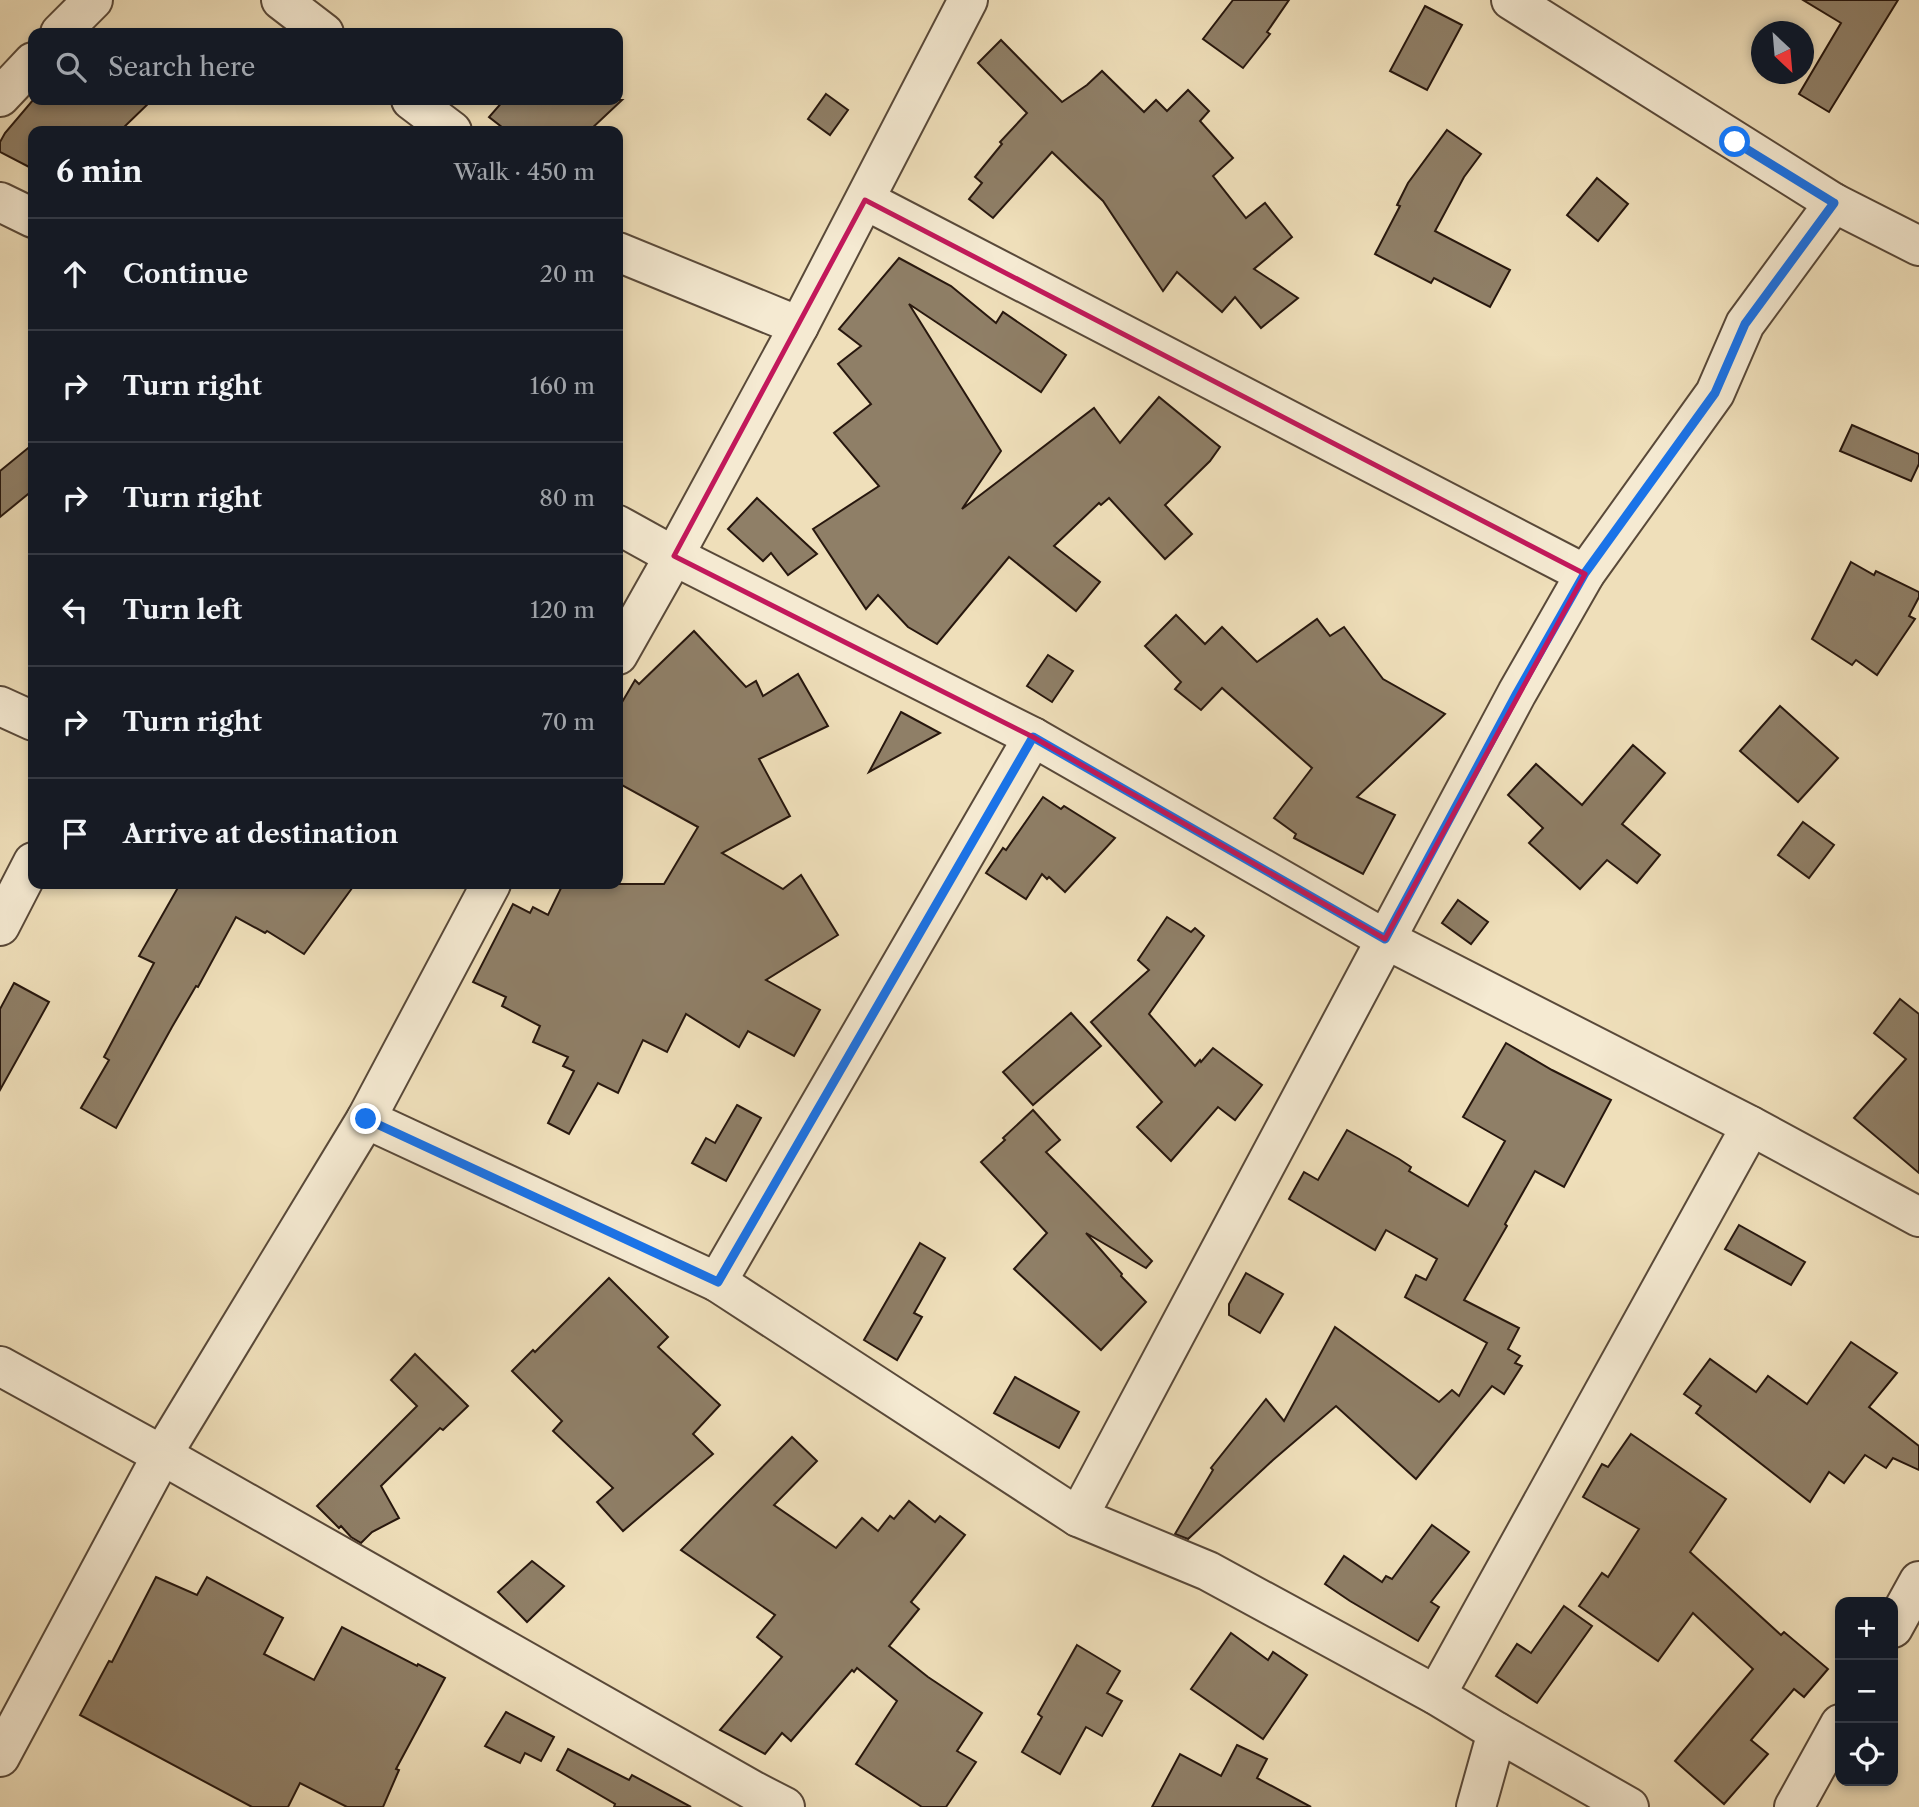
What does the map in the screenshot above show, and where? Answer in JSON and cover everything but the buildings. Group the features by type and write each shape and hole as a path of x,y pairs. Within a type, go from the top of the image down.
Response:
{"street":[{"path":"65,28 93,0"},
{"path":"281,0 317,28"},
{"path":"623,646 799,326 968,0"},
{"path":"1510,0 1834,203 1919,246"},
{"path":"0,97 28,67"},
{"path":"418,105 446,126"},
{"path":"865,200 1585,573"},
{"path":"0,202 28,216"},
{"path":"1078,1517 1517,693 1585,573 1715,393 1745,324 1834,203"},
{"path":"623,254 799,326"},
{"path":"623,527 674,556 1033,737 1385,939 1751,1126 1919,1217"},
{"path":"0,706 28,719"},
{"path":"718,1282 1033,737"},
{"path":"0,926 28,872"},
{"path":"0,1757 162,1455 366,1119 488,889"},
{"path":"366,1119 718,1282 1078,1517 1208,1571 1436,1695 1629,1807"},
{"path":"1436,1695 1751,1126"},
{"path":"0,1366 785,1807"},
{"path":"1898,1619 1919,1581"},
{"path":"1476,1807 1497,1732"},
{"path":"1794,1807 1835,1733"}],"highlighted area":[{"path":"865,200 1585,574 1385,939 1033,737 674,556"}],"route":[{"path":"366,1119 718,1282 1033,737 1385,939 1517,693 1585,573 1715,393 1745,324 1834,203 1735,142"}]}
